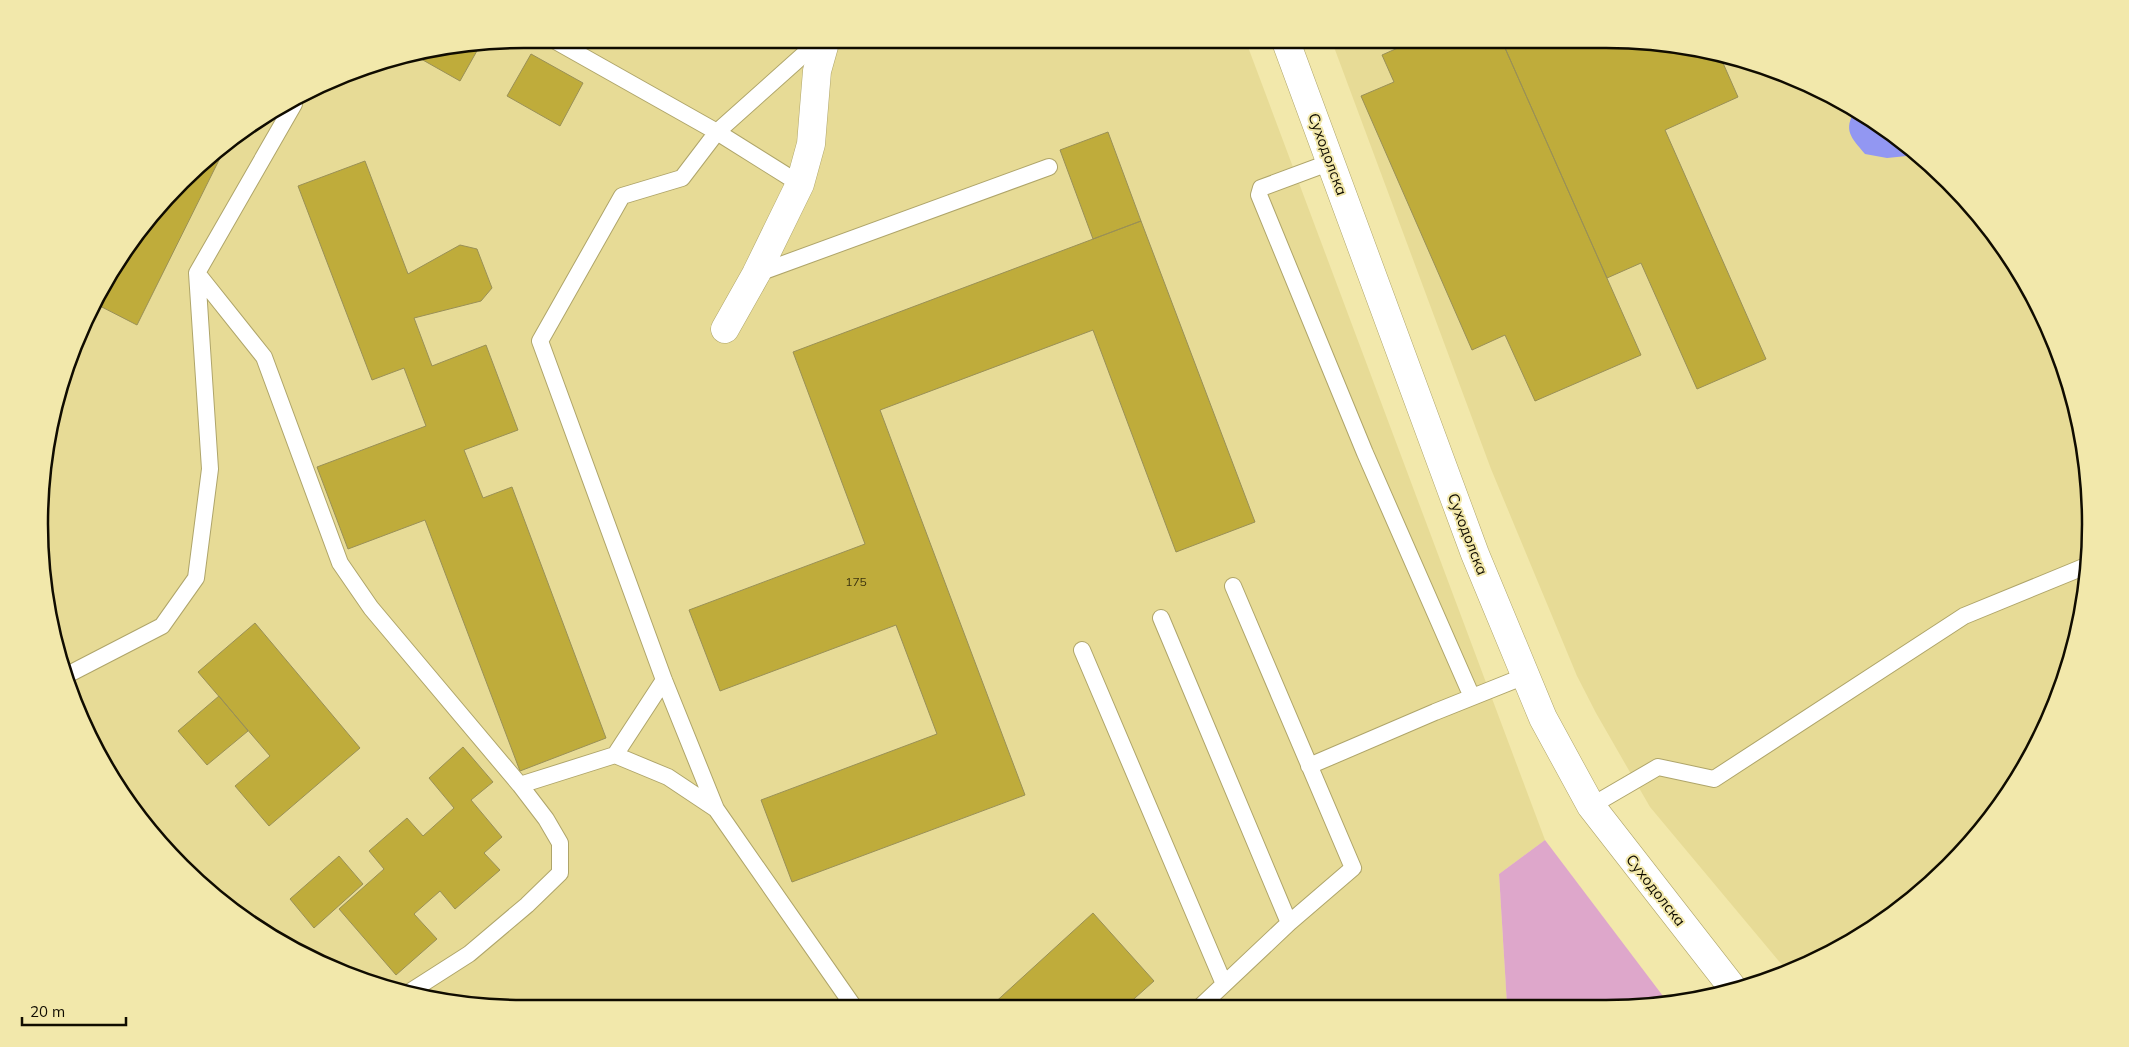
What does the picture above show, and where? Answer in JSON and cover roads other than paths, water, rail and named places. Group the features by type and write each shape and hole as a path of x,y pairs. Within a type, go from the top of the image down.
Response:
{"street":[{"path":"725,329 756,274 800,184 811,144 817,71 823,48"},
{"name":"Суходолска","path":"1287,48 1474,554 1542,718 1591,806 1729,983"}],"lane":[{"path":"568,48 717,132 800,184"},
{"path":"811,48 717,132 682,178 622,196 540,341 664,680 716,809 849,1000"},
{"path":"72,673 162,626 196,578 210,469 197,273 292,108"},
{"path":"1331,162 1261,188 1260,195 1365,454 1472,697"},
{"path":"756,274 1049,167"},
{"path":"197,273 264,357 340,563 371,608 520,785 546,819 560,843 560,873 527,905 469,954 416,987"},
{"path":"1591,806 1658,767 1714,780 1964,616 2079,569"},
{"path":"1208,1000 1289,923 1353,868 1234,586"},
{"path":"1161,618 1289,923"},
{"path":"1082,650 1224,984"},
{"path":"1309,766 1525,676"},
{"path":"520,785 615,755 664,680"},
{"path":"615,755 668,777 716,809"}],"water":[{"path":"1851,117 1870,128 1907,156 1887,158 1865,154 1850,133"}]}
